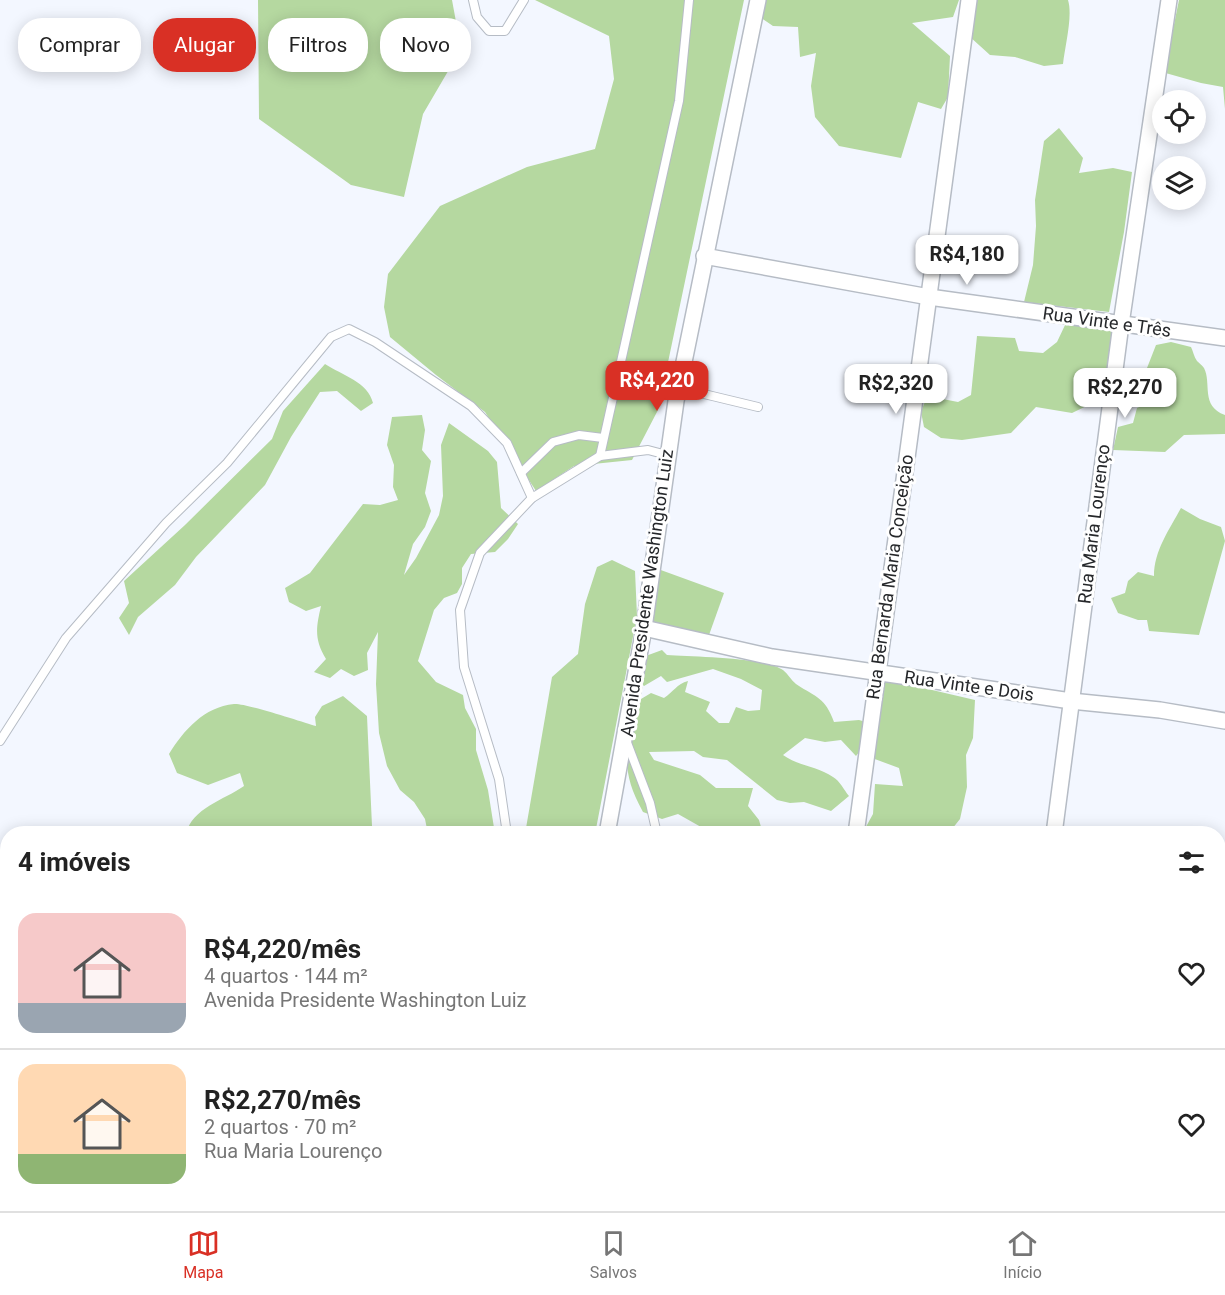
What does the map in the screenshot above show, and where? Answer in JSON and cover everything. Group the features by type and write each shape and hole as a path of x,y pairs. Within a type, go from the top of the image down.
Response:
{"street":[{"name":"Avenida Presidente Washington Luiz","path":"610,826 644,628 667,455 679,388 704,256 758,0"},
{"name":"Rua Bernarda Maria Conceição","path":"857,826 876,672 969,0"},
{"name":"Rua Maria Lourenço","path":"1055,826 1121,324 1169,0"},
{"name":"Rua Vinte e Três","path":"704,256 929,297 1225,338"},
{"name":"Rua Vinte e Dois","path":"644,628 772,657 1225,721"}],"lane":[{"path":"473,0 477,17 489,31 505,31 524,0"},
{"path":"600,456 679,101 689,0"},
{"path":"0,741 66,638 166,523 227,463 332,337 349,328 375,342 471,406 507,443 532,498"},
{"path":"679,388 758,407"},
{"path":"520,472 553,442 579,435 603,438"},
{"path":"506,826 499,779 464,668 460,610 480,553 532,498 600,456 648,450 667,455"},
{"path":"626,739 650,802 655,826"}],"green space":[{"path":"258,0 452,0 455,18 380,18 380,72 448,72 423,114 404,197 351,185 259,119"},
{"path":"535,0 744,0 658,410 632,460 574,466 536,491 485,412 390,337 384,307 388,274 440,206 527,167 595,149 614,79 609,36"},
{"path":"763,0 959,0 953,17 912,23 950,56 948,97 941,109 918,102 901,158 839,146 815,117 811,86 816,53 800,57 798,27 773,26 760,17"},
{"path":"975,0 1068,0 1069,23 1063,64 1044,66 1015,57 990,55 969,36"},
{"path":"1179,0 1225,0 1225,109 1223,87 1162,72"},
{"path":"1059,128 1083,158 1079,173 1113,168 1132,172 1124,232 1109,312 1024,302 1033,265 1035,200 1044,141"},
{"path":"1066,323 1115,329 1101,399 1072,413 1036,407 1011,433 962,440 941,438 924,427 921,412 927,396 958,402 971,395 977,336 1015,338 1019,351 1043,353 1057,342"},
{"path":"1171,342 1191,347 1196,359 1204,368 1209,400 1217,411 1225,415 1225,434 1184,435 1165,452 1113,450 1118,427 1133,423 1137,408 1168,394 1167,381 1154,375 1147,368 1156,345"},
{"path":"325,364 360,384 373,403 361,411 337,391 320,392 291,437 265,485 196,557 175,585 138,617 129,635 119,618 129,603 124,581 185,525 272,439 283,411"},
{"path":"422,415 425,430 422,450 431,461 425,493 431,511 425,527 413,544 404,575 439,515 443,496 441,445 449,423 488,451 497,462 501,508 518,524 495,552 471,554 462,568 462,584 457,593 444,598 434,610 418,661 436,682 463,695 465,708 476,729 476,750 488,790 494,826 426,826 425,819 414,802 400,790 387,766 379,733 376,684 378,632 367,653 368,670 354,676 341,669 330,678 314,672 326,659 319,645 317,633 321,606 306,611 289,602 285,588 310,573 363,504 380,505 398,500 393,487 394,465 387,445 392,417"},
{"path":"1181,508 1221,527 1225,541 1199,635 1149,631 1147,620 1138,620 1118,613 1111,598 1125,593 1128,581 1138,572 1154,576 1159,549"},
{"path":"612,560 635,571 637,616 597,826 526,826 552,677 578,654 585,604 597,567"},
{"path":"658,569 724,593 709,635 647,627"},
{"path":"662,650 667,655 761,662 783,670 796,684 824,703 834,722 859,720 866,722 863,747 856,756 841,740 825,742 805,738 783,755 833,777 849,796 831,811 804,802 790,803 777,800 727,760 703,757 694,751 649,752 654,760 700,775 716,788 753,788 748,806 761,826 699,826 678,814 662,819 643,812 631,784 627,760 633,723 641,699 651,693 664,698 688,681 685,692 710,702 706,711 719,723 729,723 736,707 748,711 760,710 762,690 741,679 713,669 667,682 661,676 644,686 637,679 643,657"},
{"path":"885,679 975,700 973,738 966,755 967,787 960,819 954,826 866,826 873,814 875,784 903,786 899,768 872,758"},
{"path":"343,696 367,716 372,826 189,826 202,811 244,786 240,773 208,785 177,773 169,754 188,728 213,710 234,704 262,709 316,726 315,717 322,706"}]}
